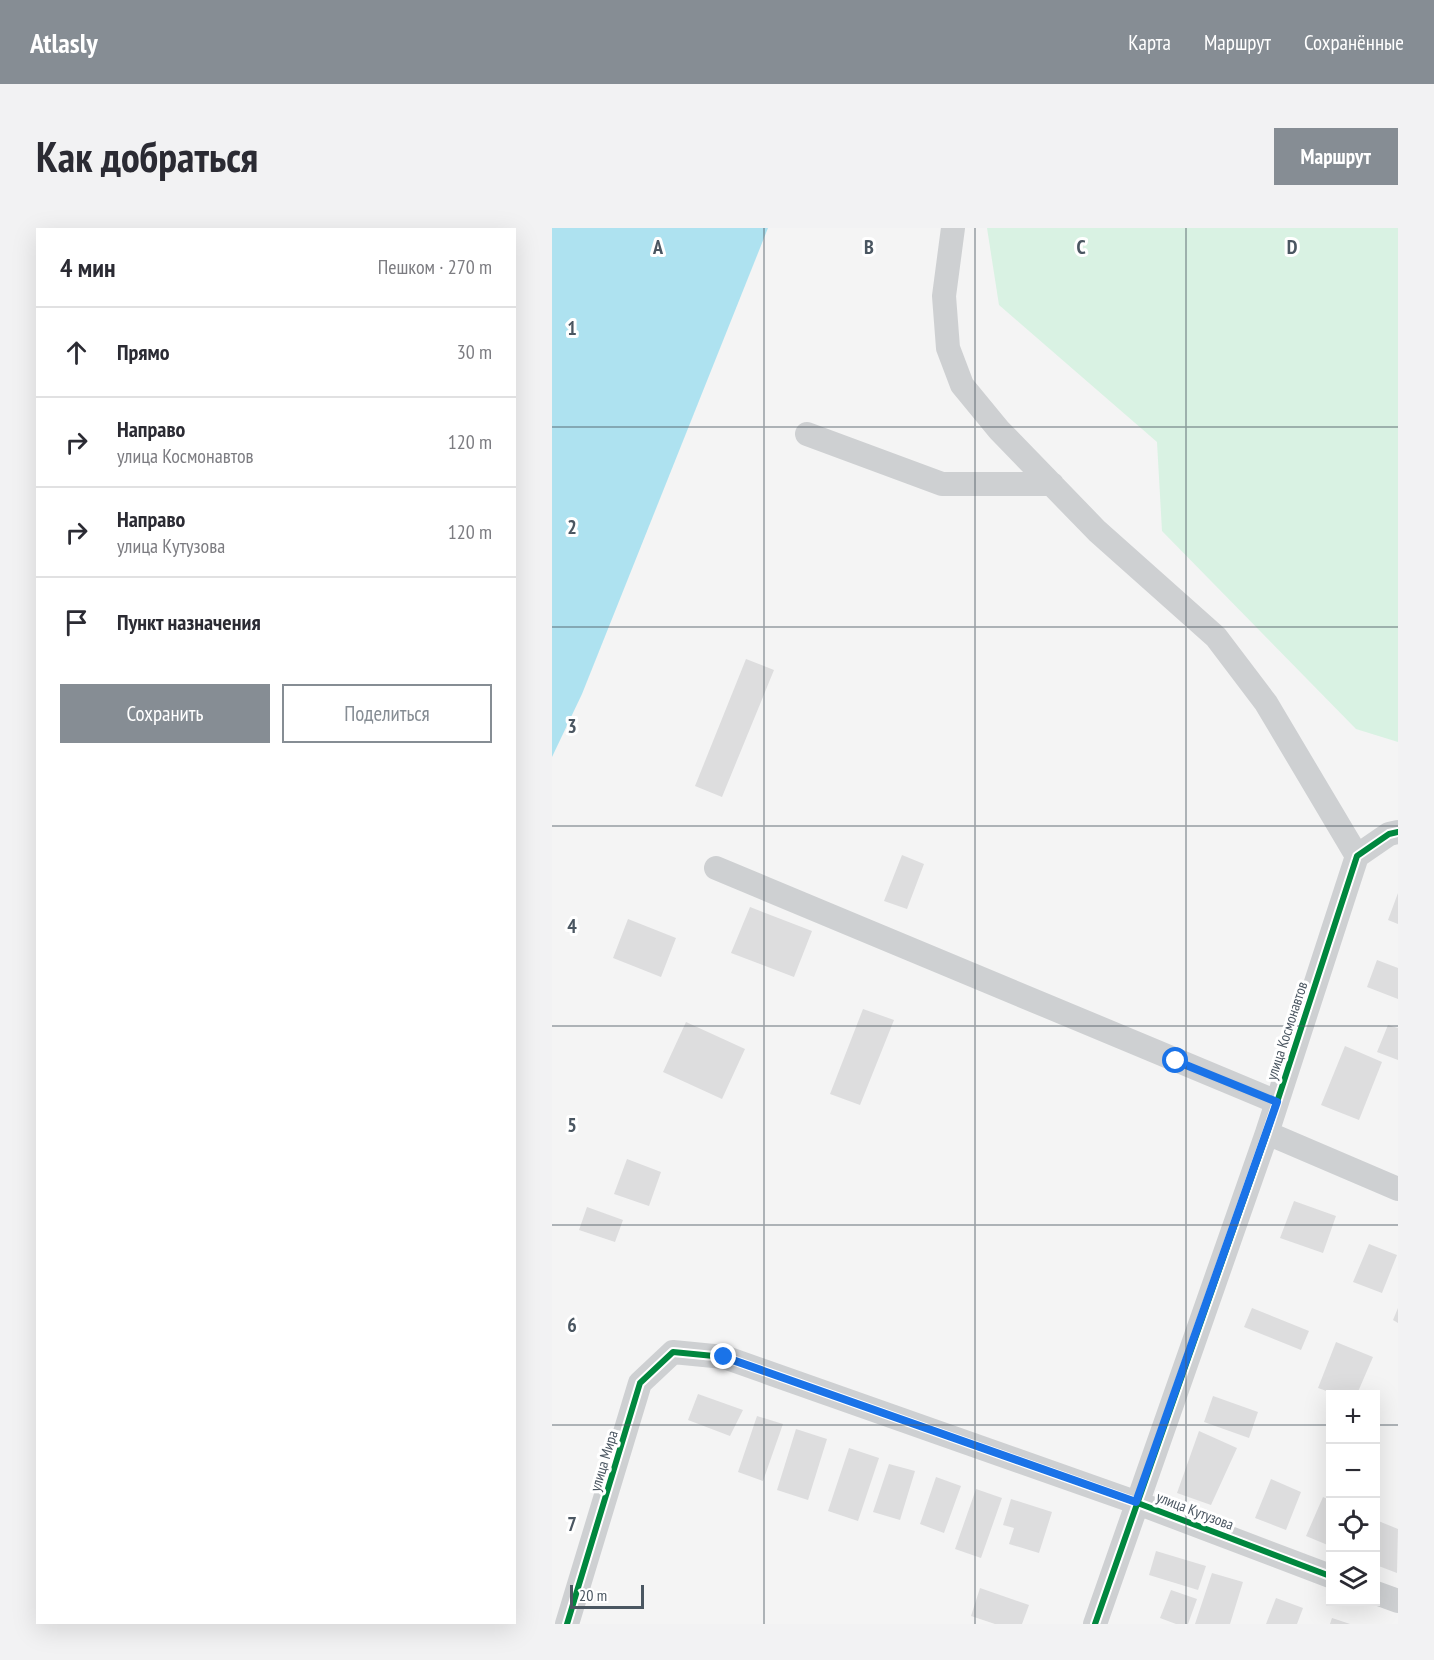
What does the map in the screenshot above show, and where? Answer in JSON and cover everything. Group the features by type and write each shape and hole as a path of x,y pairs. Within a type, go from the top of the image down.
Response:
{"street":[{"path":"953,228 944,296 948,348 962,385 999,430 1097,531 1216,637 1266,703 1357,856 1394,833"},
{"path":"807,434 942,484 1052,484"},
{"name":"улица Космонавтов","path":"1095,1624 1277,1102 1357,856"},
{"path":"716,868 1277,1102"},
{"path":"1266,1133 1398,1190"},
{"name":"улица Кутузова","path":"673,1352 724,1357 1136,1502 1326,1574"},
{"name":"улица Мира","path":"567,1624 640,1383 673,1352"},
{"path":"1380,1595 1398,1602"}],"green space":[{"path":"987,228 1398,228 1398,742 1356,729 1162,531 1157,442 999,305"}],"water":[{"path":"552,228 768,228 582,694 552,757"}],"building":[{"path":"746,659 774,670 722,797 695,786"},
{"path":"902,855 924,864 907,909 884,901"},
{"path":"1398,893 1398,924 1388,920"},
{"path":"750,907 812,931 794,977 731,953"},
{"path":"628,919 676,938 661,977 613,958"},
{"path":"1377,960 1398,968 1398,999 1367,987"},
{"path":"863,1009 894,1020 860,1105 830,1094"},
{"path":"686,1022 745,1049 722,1099 663,1072"},
{"path":"1388,1025 1398,1028 1398,1060 1377,1052"},
{"path":"1345,1046 1382,1062 1359,1120 1321,1105"},
{"path":"627,1159 661,1172 649,1206 614,1194"},
{"path":"1294,1201 1336,1216 1323,1253 1280,1238"},
{"path":"587,1207 623,1220 615,1242 579,1230"},
{"path":"1369,1244 1397,1255 1382,1293 1353,1282"},
{"path":"1252,1308 1309,1331 1301,1350 1244,1327"},
{"path":"1398,1308 1398,1323 1393,1320"},
{"path":"1336,1342 1373,1357 1359,1390 1326,1391 1318,1388"},
{"path":"698,1394 743,1410 730,1436 688,1420"},
{"path":"1213,1396 1258,1412 1249,1438 1204,1422"},
{"path":"757,1416 783,1424 763,1481 738,1472"},
{"path":"796,1429 827,1439 808,1500 777,1490"},
{"path":"1199,1431 1237,1448 1211,1505 1177,1493"},
{"path":"849,1448 879,1458 858,1521 828,1511"},
{"path":"889,1464 915,1471 900,1520 873,1512"},
{"path":"936,1477 961,1486 944,1533 920,1524"},
{"path":"1271,1479 1301,1492 1286,1530 1255,1518"},
{"path":"976,1489 1002,1498 981,1558 955,1549"},
{"path":"1323,1497 1326,1498 1326,1544 1306,1536"},
{"path":"1011,1499 1052,1512 1039,1553 1009,1544 1014,1528 1003,1525"},
{"path":"1380,1522 1398,1529 1397,1573 1380,1567"},
{"path":"1156,1551 1206,1566 1198,1590 1149,1575"},
{"path":"1212,1573 1243,1582 1230,1624 1195,1624"},
{"path":"980,1588 1029,1605 1022,1624 995,1624 971,1616"},
{"path":"1171,1590 1197,1599 1188,1624 1176,1624 1160,1618"},
{"path":"1276,1598 1303,1608 1297,1624 1266,1624"},
{"path":"1332,1618 1350,1624 1330,1624"}],"cycle path":[{"path":"1095,1624 1267,1133 1357,856 1389,834 1398,832"},
{"path":"567,1624 640,1383 673,1352 724,1357 1135,1502 1326,1574"}],"route":[{"path":"724,1357 1136,1502 1277,1102 1176,1061"}]}
